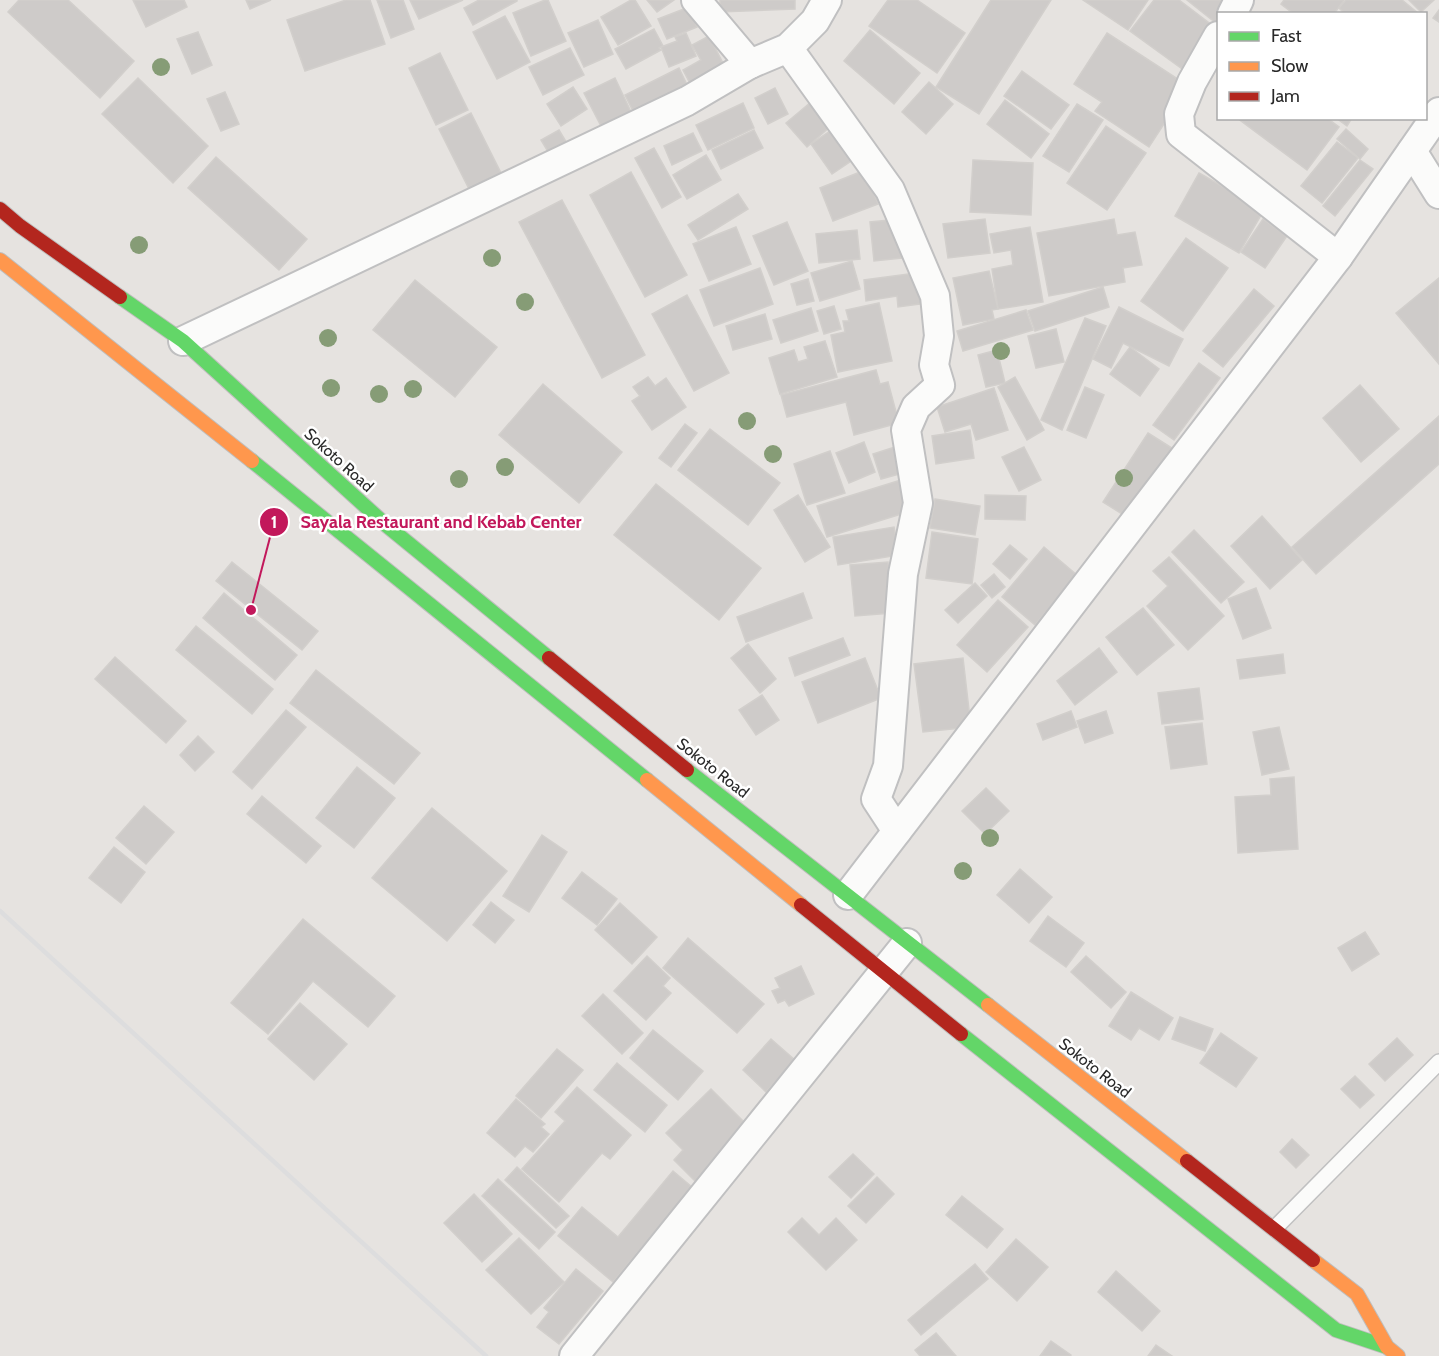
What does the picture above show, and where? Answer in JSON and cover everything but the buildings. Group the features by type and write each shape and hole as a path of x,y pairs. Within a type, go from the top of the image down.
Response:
{"main road":[{"name":"Sokoto Road","path":"0,209 20,226 183,341 386,525 670,756 1357,1294 1393,1352"},
{"path":"0,260 413,590 884,973 1336,1330 1393,1352"}],"street":[{"path":"696,0 750,63"},
{"path":"183,341 687,101 750,63 788,48 815,21 827,0"},
{"path":"1217,38 1192,82 1179,114 1182,134 1338,257"},
{"path":"788,48 890,190 936,296 939,336 934,365 940,386 916,407 906,430 918,503 903,574 888,766 876,798 897,831"},
{"path":"848,896 1338,257 1439,112"},
{"path":"1412,151 1439,194"},
{"path":"574,1356 907,943"}],"lane":[{"path":"1275,1228 1439,1062"}],"railway":[{"path":"0,911 486,1356"}],"traffic: fast":[{"path":"120,297 183,341 386,525 549,658"},
{"path":"252,461 647,780"},
{"path":"687,770 988,1005"},
{"path":"961,1034 1336,1330 1387,1347"}],"traffic: slow":[{"path":"0,260 252,461"},
{"path":"647,780 801,905"},
{"path":"988,1005 1187,1161"},
{"path":"1313,1260 1357,1294 1387,1347 1398,1356"}],"traffic: jam":[{"path":"0,209 20,226 120,297"},
{"path":"549,658 687,770"},
{"path":"801,905 961,1034"},
{"path":"1187,1161 1313,1260"}],"place":[{"name":"Sayala Restaurant and Kebab Center","path":"251,610"}]}
